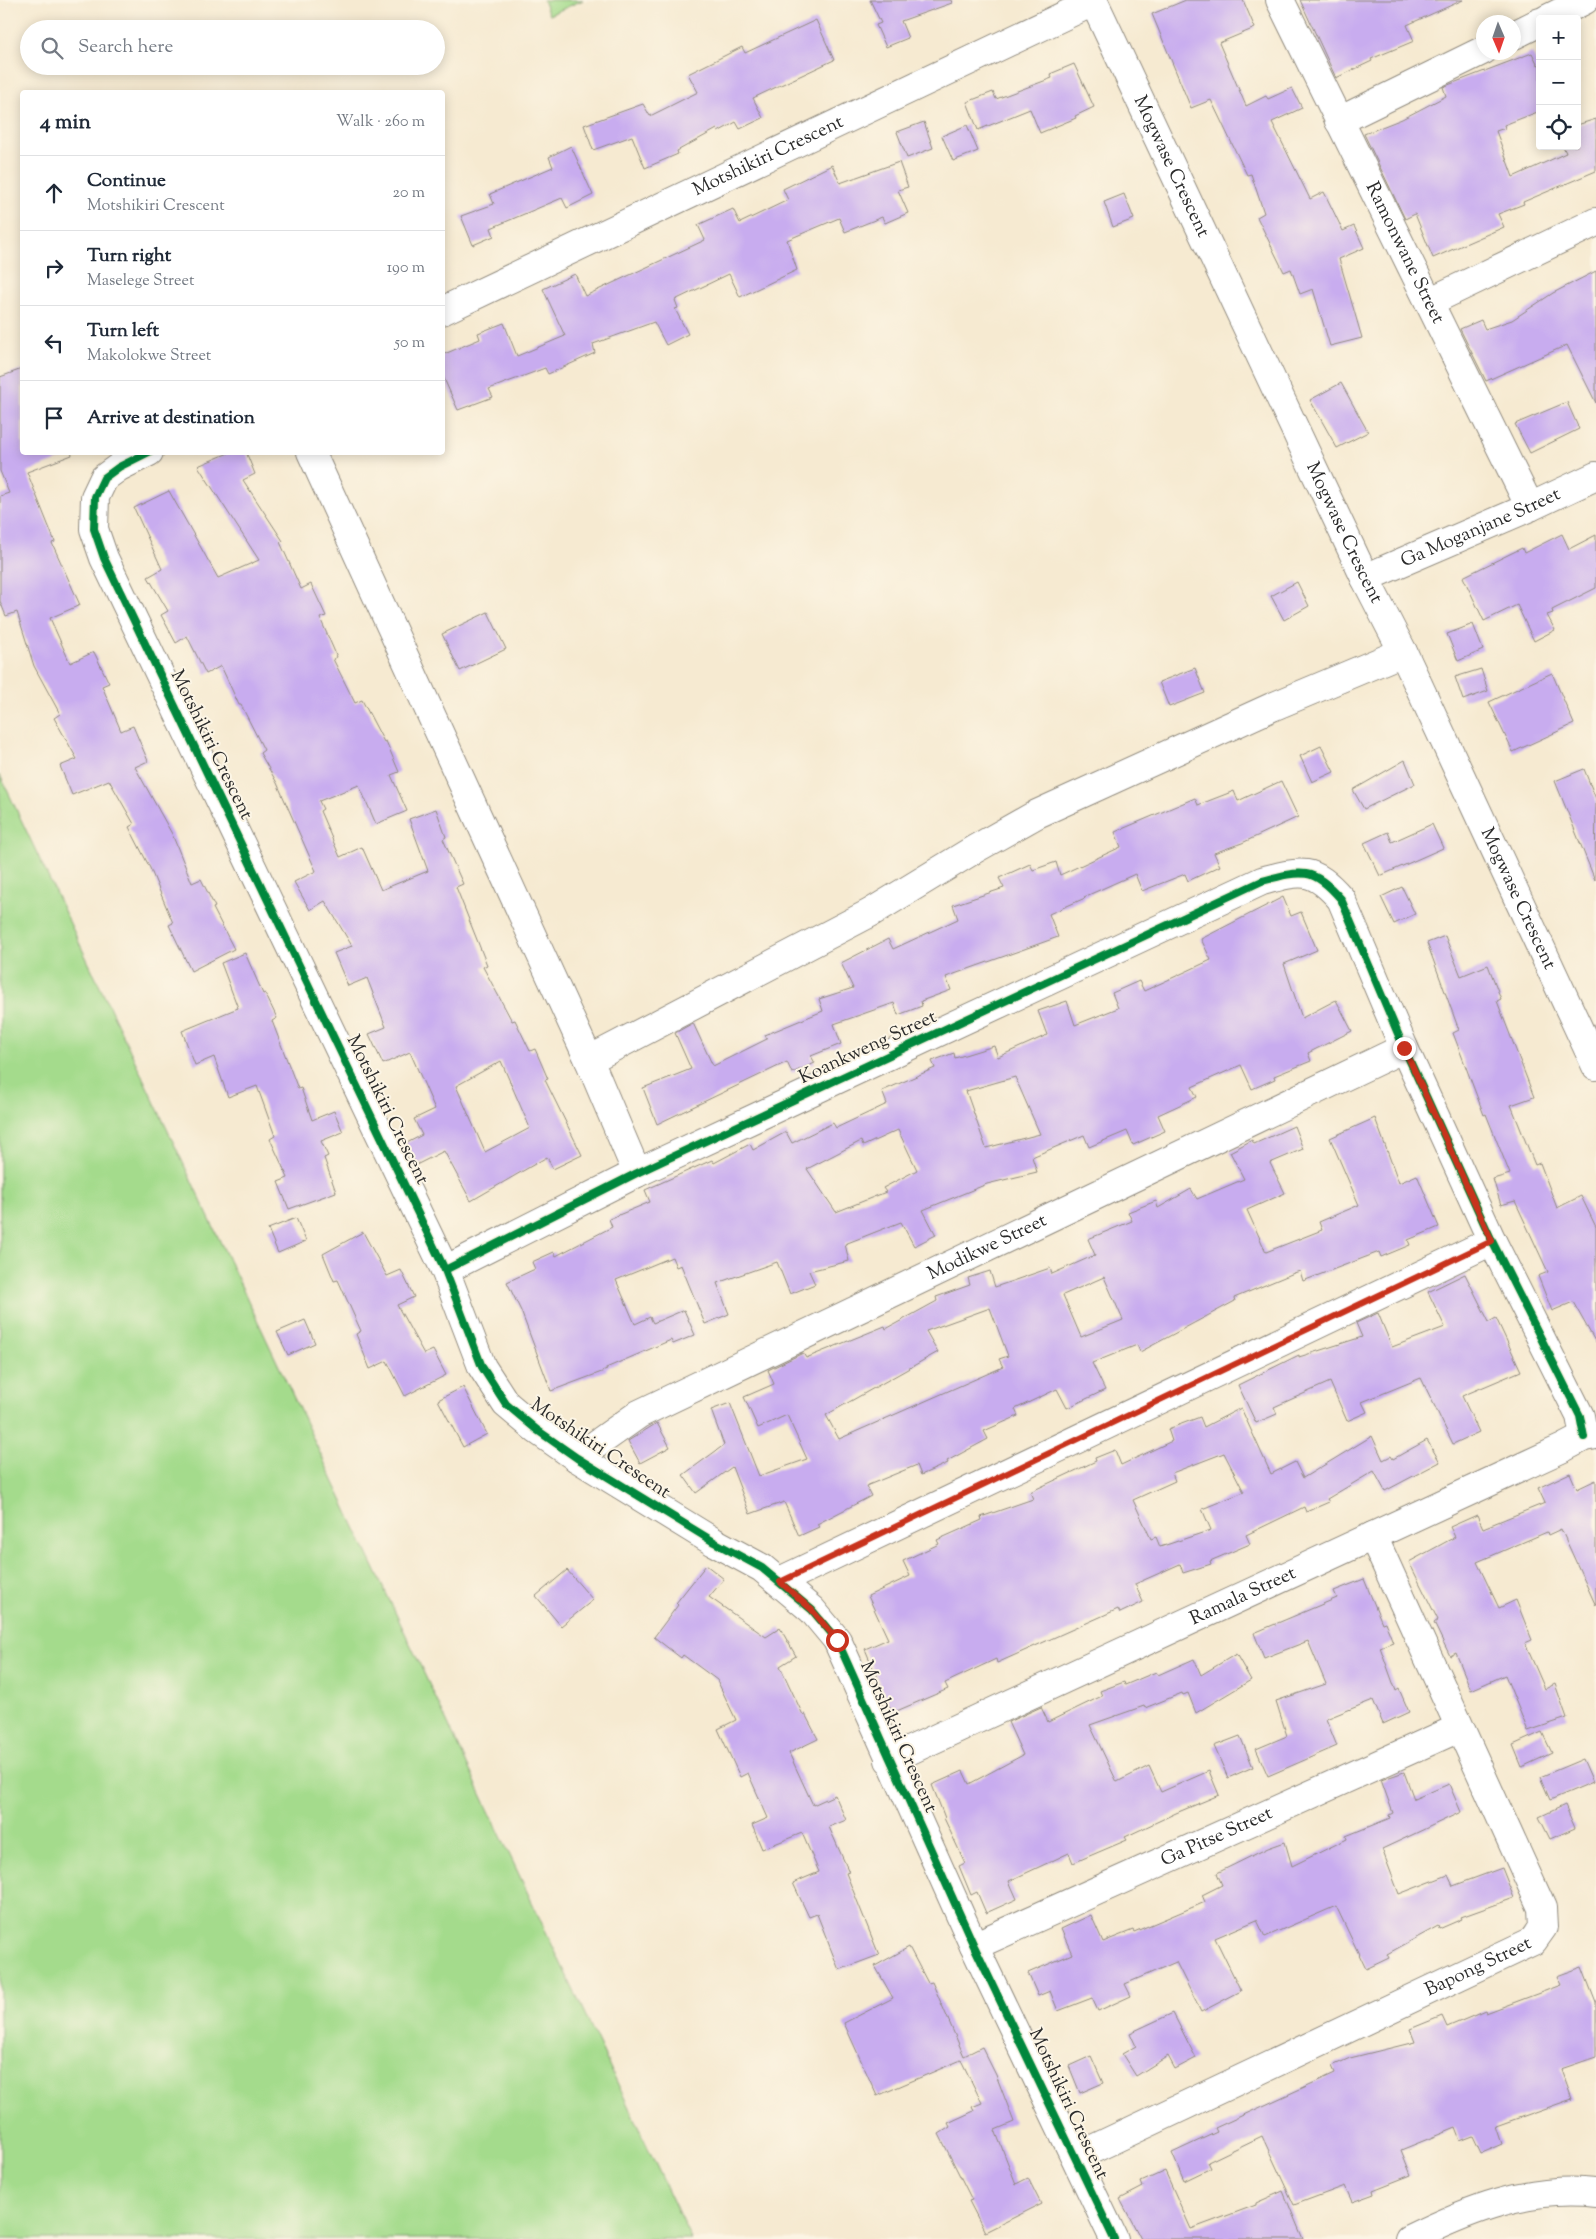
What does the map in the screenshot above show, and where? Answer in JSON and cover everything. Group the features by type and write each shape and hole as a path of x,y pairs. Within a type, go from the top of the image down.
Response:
{"street":[{"name":"Ramonwane Street","path":"1280,0 1530,508"},
{"path":"1555,15 1585,0"},
{"name":"Motshikiri Crescent","path":"445,310 1093,1"},
{"name":"Mogwase Crescent","path":"1093,1 1365,578 1403,652 1596,1066"},
{"path":"1521,32 1536,24"},
{"path":"1340,121 1476,54"},
{"path":"1429,302 1596,222"},
{"name":"Motshikiri Crescent","path":"143,455 119,467 104,478 95,497 94,529 104,558 445,1270 482,1367 506,1404 537,1430 577,1458 714,1542 762,1568 812,1610 837,1640 974,1946 1114,2239"},
{"path":"312,455 589,1060 637,1173"},
{"name":"Ga Moganjane Street","path":"1365,578 1530,508 1596,476"},
{"path":"589,1060 870,914 975,849 1037,814 1272,707 1403,652"},
{"name":"Koankweng Street","path":"445,1270 637,1173 1262,881 1287,874 1310,873 1326,882 1342,899 1404,1048"},
{"path":"1404,1048 1492,1241 1590,1436"},
{"name":"Modikwe Street","path":"577,1458 639,1414 1404,1048"},
{"path":"780,1582 1492,1241"},
{"name":"Ramala Street","path":"890,1760 1590,1436"},
{"name":"Bapong Street","path":"1076,2157 1533,1941 1543,1928 1542,1908 1373,1536"},
{"name":"Ga Pitse Street","path":"974,1946 1459,1728"},
{"path":"1409,2239 1478,2208 1518,2196 1550,2192 1596,2193"}],"green space":[{"path":"543,0 583,0 549,15"},
{"path":"0,775 691,2239 0,2239"}],"building":[{"path":"870,0 951,0 952,3 901,21 908,38 886,47 876,25 881,23"},
{"path":"1186,0 1243,0 1255,28 1219,43 1246,106 1266,96 1268,99 1292,88 1302,108 1272,122 1310,199 1324,192 1343,231 1354,226 1364,248 1339,259 1362,338 1330,346 1313,289 1300,294 1291,269 1284,272 1257,217 1264,213 1251,174 1247,175 1211,100 1191,108 1152,14"},
{"path":"1300,0 1463,0 1407,25 1414,41 1371,59 1372,61 1336,78"},
{"path":"816,20 834,60 753,98 763,118 740,129 736,122 718,132 717,129 677,151 678,154 645,168 632,136 593,150 584,125 643,104 650,116 698,92 688,74 742,47 745,53"},
{"path":"1532,53 1536,61 1536,113 1504,125 1505,128 1496,131 1513,177 1566,153 1565,150 1581,150 1581,124 1596,119 1596,171 1498,214 1504,227 1433,258 1415,214 1405,219 1364,134 1402,119 1446,96 1443,87 1514,60 1521,60 1521,57"},
{"path":"1074,64 1094,107 1075,116 1076,118 1040,133 1030,109 978,130 967,102 993,92 996,99 1052,78 1050,74"},
{"path":"924,122 933,148 907,158 897,132"},
{"path":"967,125 978,151 953,161 942,136"},
{"path":"571,146 593,195 567,208 562,198 491,228 494,236 473,245 461,216 494,204 490,194 553,167 549,157"},
{"path":"899,162 908,187 898,190 908,213 885,223 882,217 845,232 839,218 787,240 797,270 740,297 729,274 675,300 678,308 675,309 688,334 666,345 654,322 593,344 595,353 548,374 545,368 489,389 493,397 458,410 445,381 445,354 480,339 478,333 504,323 517,356 565,336 543,289 575,274 585,296 705,240 698,225 733,209 740,223 788,200 783,189 832,165 840,183"},
{"path":"1124,194 1134,219 1113,227 1104,202"},
{"path":"1596,271 1596,403 1567,345 1486,381 1460,329 1481,320 1485,329 1512,320 1553,293"},
{"path":"20,370 20,455 72,455 27,472 55,542 52,543 80,605 50,618 70,663 94,652 109,683 102,686 121,731 133,726 148,761 135,767 172,834 192,883 201,879 215,907 213,908 234,949 191,971 169,925 173,923 150,868 129,827 134,824 109,780 72,795 60,766 77,759 54,718 60,714 34,666 17,612 6,616 0,601 0,496 9,493 0,471 0,377"},
{"path":"1341,383 1368,432 1337,448 1310,400"},
{"path":"1567,402 1579,429 1530,453 1515,424"},
{"path":"224,455 247,455 255,474 243,480 283,541 280,542 301,589 311,584 326,616 320,618 337,657 333,659 355,703 362,700 384,742 386,741 399,772 391,775 407,811 376,824 359,785 319,801 323,809 320,811 340,857 362,847 381,890 428,871 409,819 436,809 446,837 443,839 463,884 456,887 487,965 483,967 512,1021 515,1020 530,1051 535,1049 548,1079 545,1080 582,1155 553,1169 547,1157 471,1201 444,1151 416,1165 405,1144 422,1135 414,1119 435,1109 410,1052 383,1064 369,1034 386,1027 367,978 348,986 334,953 352,946 325,901 310,910 294,882 316,871 277,783 260,753 264,750 241,705 239,705 221,666 206,674 187,636 176,643 161,615 168,611 148,577 162,569 134,508 169,491 218,578 259,560 198,466","holes":["501,1061 530,1128 485,1152 456,1086"]},
{"path":"1562,534 1569,549 1596,535 1596,588 1552,610 1553,613 1547,615 1555,630 1534,641 1517,605 1484,621 1463,577 1522,548 1524,553"},
{"path":"1297,582 1309,606 1284,620 1271,596"},
{"path":"488,612 506,649 460,671 442,634"},
{"path":"1473,624 1483,650 1458,661 1447,634"},
{"path":"1195,668 1205,693 1169,707 1159,682"},
{"path":"1481,669 1488,691 1463,700 1455,677"},
{"path":"1552,673 1574,724 1513,752 1489,702"},
{"path":"1321,746 1334,772 1312,782 1300,756"},
{"path":"1405,760 1415,784 1364,809 1353,790"},
{"path":"1584,769 1596,799 1595,880 1555,781"},
{"path":"1281,781 1298,817 1242,843 1214,853 1220,866 1188,881 1185,874 1142,891 1135,874 1084,897 1049,914 1058,937 946,977 951,990 921,1001 922,1006 898,1015 894,1003 834,1024 841,1044 811,1056 815,1063 792,1073 787,1062 657,1124 643,1088 691,1069 675,1033 693,1023 713,1066 767,1039 765,1035 823,1011 819,999 853,988 841,963 888,939 893,949 958,919 953,905 1004,888 999,878 1030,864 1033,870 1056,862 1060,875 1121,847 1115,832 1195,798 1198,805 1234,791 1238,801"},
{"path":"1432,824 1443,848 1380,876 1364,843 1388,832 1392,842"},
{"path":"1402,887 1415,914 1394,924 1381,897"},
{"path":"1283,897 1291,916 1301,912 1317,950 1284,964 1302,1018 1336,1000 1352,1031 1308,1053 1311,1061 1274,1076 1275,1079 1252,1089 1241,1065 1192,1087 1197,1097 1158,1115 1165,1131 1133,1145 1127,1131 1089,1147 1084,1135 1032,1157 1037,1172 987,1184 923,1210 936,1235 914,1246 901,1222 845,1244 849,1261 809,1271 815,1284 790,1294 777,1262 717,1283 729,1314 705,1324 681,1265 676,1267 672,1257 616,1280 635,1324 650,1317 653,1323 684,1310 695,1335 673,1344 671,1340 606,1368 607,1370 551,1391 521,1311 507,1282 535,1269 532,1262 554,1252 556,1256 612,1227 609,1219 650,1202 645,1190 712,1160 714,1163 750,1144 753,1150 786,1132 792,1143 833,1123 836,1128 887,1104 882,1091 935,1068 932,1061 954,1053 955,1058 994,1046 998,1057 1047,1035 1038,1011 1067,1001 1075,1025 1118,1008 1112,993 1139,981 1144,991 1211,960 1201,939","holes":["1015,1077 1040,1134 986,1148 966,1091","898,1130 917,1170 883,1188 886,1192 836,1212 807,1169 861,1141 863,1146"]},
{"path":"1445,936 1461,976 1488,965 1501,999 1497,1001 1534,1097 1511,1105 1535,1165 1540,1163 1557,1208 1581,1196 1596,1227 1596,1343 1573,1302 1552,1311 1538,1276 1548,1272 1515,1201 1501,1205 1493,1179 1510,1174 1486,1114 1484,1115 1453,1033 1459,1030 1427,943"},
{"path":"245,953 263,994 265,993 277,1018 272,1021 298,1089 301,1088 312,1120 334,1111 343,1132 321,1141 328,1156 324,1158 336,1192 289,1209 278,1182 288,1178 270,1139 275,1136 257,1086 228,1097 214,1057 195,1065 182,1031 238,1008 221,963"},
{"path":"1375,1118 1399,1183 1417,1175 1439,1227 1408,1240 1410,1245 1381,1257 1379,1252 1303,1281 1300,1271 1294,1273 1234,1298 1235,1301 1140,1352 1137,1345 1092,1363 1105,1390 1067,1408 1057,1389 1015,1409 1018,1416 984,1431 988,1439 947,1461 948,1463 921,1475 917,1465 866,1486 871,1496 817,1524 819,1527 799,1536 784,1502 750,1514 732,1467 696,1493 683,1475 724,1445 711,1410 730,1403 759,1476 807,1459 787,1415 758,1428 744,1397 774,1384 768,1370 803,1353 806,1358 885,1326 886,1329 937,1301 936,1297 970,1285 968,1278 990,1271 995,1287 1050,1268 1052,1274 1095,1255 1088,1239 1132,1221 1128,1212 1156,1201 1158,1208 1191,1189 1197,1199 1244,1179 1230,1152 1252,1140 1254,1144 1294,1126 1303,1149 1270,1163 1285,1193 1247,1210 1266,1252 1322,1230 1319,1222 1359,1205 1330,1138","holes":["1104,1277 1123,1320 1081,1337 1063,1295","990,1308 1008,1356 999,1359 1003,1367 839,1439 826,1415 938,1352 926,1331"]},
{"path":"296,1218 306,1241 278,1253 268,1229"},
{"path":"363,1232 387,1276 401,1270 414,1297 397,1305 424,1354 433,1350 446,1375 405,1396 387,1361 370,1369 356,1334 361,1331 338,1280 334,1281 323,1254"},
{"path":"1465,1274 1489,1322 1496,1318 1521,1371 1462,1396 1479,1432 1453,1444 1421,1378 1362,1402 1367,1412 1347,1421 1330,1382 1274,1407 1277,1414 1256,1423 1238,1385 1299,1355 1299,1357 1362,1337 1356,1323 1378,1313 1392,1347 1445,1327 1428,1292"},
{"path":"305,1320 315,1343 288,1355 277,1332"},
{"path":"463,1387 487,1434 463,1447 438,1400"},
{"path":"1241,1408 1271,1474 1295,1462 1303,1478 1372,1436 1383,1460 1391,1456 1393,1459 1427,1440 1440,1462 1385,1491 1374,1471 1327,1499 1329,1502 1306,1512 1304,1507 1246,1535 1250,1544 1210,1561 1211,1564 1183,1573 1180,1564 1135,1584 1143,1602 1120,1613 1118,1609 997,1663 996,1659 945,1683 948,1689 892,1713 865,1649 888,1639 868,1596 910,1576 903,1561 939,1544 937,1540 982,1520 981,1517 1033,1499 1030,1492 1096,1461 1095,1458 1115,1450 1121,1465 1172,1441 1168,1429 1200,1417 1204,1427","holes":["1224,1453 1244,1492 1202,1509 1211,1530 1160,1547 1156,1537 1151,1539 1133,1500 1175,1481 1172,1473"]},
{"path":"657,1423 670,1447 640,1463 628,1441"},
{"path":"1570,1473 1577,1489 1596,1480 1596,1606 1561,1529 1548,1535 1547,1532 1477,1562 1499,1608 1516,1600 1532,1640 1525,1643 1545,1689 1555,1684 1567,1718 1528,1731 1505,1675 1471,1690 1456,1653 1450,1656 1434,1623 1438,1620 1409,1562 1455,1537 1450,1527 1477,1515 1483,1528 1545,1503 1538,1488"},
{"path":"706,1565 724,1579 709,1597 766,1637 780,1628 796,1656 780,1666 803,1715 805,1714 818,1739 789,1753 813,1805 835,1795 846,1820 829,1827 849,1872 846,1873 879,1955 839,1970 817,1914 809,1917 793,1883 819,1872 802,1833 762,1849 752,1825 768,1818 748,1773 740,1777 718,1729 736,1720 717,1680 683,1655 681,1658 654,1637 678,1605 676,1603"},
{"path":"567,1570 593,1600 561,1626 536,1596"},
{"path":"1364,1579 1382,1623 1385,1622 1393,1642 1380,1647 1396,1691 1399,1689 1409,1712 1383,1724 1373,1700 1326,1719 1337,1746 1268,1776 1256,1749 1287,1736 1276,1701 1326,1684 1308,1641 1264,1658 1254,1633 1337,1598 1334,1591"},
{"path":"1236,1654 1251,1680 1196,1713 1188,1693 1183,1695 1182,1693 1145,1708 1144,1706 1090,1725 1117,1782 1149,1766 1161,1792 1209,1771 1219,1795 1125,1837 1127,1840 1073,1863 1069,1853 1009,1881 1017,1899 986,1913 977,1892 971,1895 959,1866 965,1863 944,1818 932,1785 963,1771 969,1784 1023,1755 1008,1722 1041,1707 1048,1722 1102,1696 1100,1691 1124,1682 1125,1685 1156,1672 1158,1675 1194,1659 1201,1675"},
{"path":"1542,1732 1552,1753 1522,1767 1513,1745"},
{"path":"1240,1736 1253,1767 1228,1778 1214,1746"},
{"path":"1583,1759 1593,1782 1550,1800 1540,1777"},
{"path":"1404,1772 1414,1799 1449,1784 1461,1812 1382,1849 1399,1894 1448,1875 1453,1886 1502,1868 1514,1898 1461,1917 1462,1919 1439,1929 1438,1926 1387,1954 1389,1958 1366,1969 1336,1906 1265,1937 1257,1920 1215,1938 1241,1991 1201,2012 1176,1962 1125,1984 1131,1996 1098,2011 1092,1998 1058,2011 1050,1991 1038,1996 1028,1973 1072,1954 1061,1929 1091,1915 1103,1942 1133,1930 1134,1932 1205,1902 1202,1895 1222,1885 1217,1873 1268,1848 1285,1842 1292,1866 1347,1839 1346,1836 1390,1818 1389,1815 1393,1813 1381,1780"},
{"path":"1565,1805 1575,1828 1550,1839 1539,1817"},
{"path":"909,1947 928,1983 932,1982 964,2056 982,2047 996,2075 1014,2122 995,2130 1016,2184 1028,2178 1041,2204 985,2232 969,2201 972,2200 939,2134 950,2127 948,2123 974,2111 972,2107 982,2103 961,2060 877,2096 844,2023 893,1998 875,1966"},
{"path":"1582,1967 1596,2003 1596,2057 1561,2069 1572,2099 1496,2126 1502,2144 1481,2153 1473,2136 1460,2141 1455,2128 1401,2150 1411,2175 1373,2190 1374,2194 1352,2202 1345,2186 1294,2205 1262,2136 1208,2162 1211,2168 1184,2181 1172,2153 1217,2132 1215,2128 1335,2073 1332,2066 1350,2058 1415,2042 1410,2029 1442,2016 1447,2027 1485,2011 1486,2013 1561,1985 1557,1976"},
{"path":"1173,2013 1196,2058 1175,2069 1168,2056 1136,2076 1122,2054 1136,2046 1130,2033"},
{"path":"1091,2056 1103,2083 1080,2093 1069,2066"},
{"path":"1165,2171 1191,2229 1256,2205 1256,2203 1283,2191 1303,2239 1141,2239 1120,2199 1143,2187 1141,2182"}],"cycle path":[{"path":"143,455 119,467 104,478 95,497 94,529 104,558 445,1270 482,1367 506,1404 537,1430 577,1458 714,1542 762,1568 812,1610 837,1640 974,1946 1114,2239"},
{"path":"445,1270 637,1173 1262,881 1297,873 1306,874 1322,881 1341,899 1404,1048 1492,1241 1580,1416 1584,1437"}],"route":[{"path":"837,1640 812,1610 780,1582 1492,1241 1404,1048"}]}
